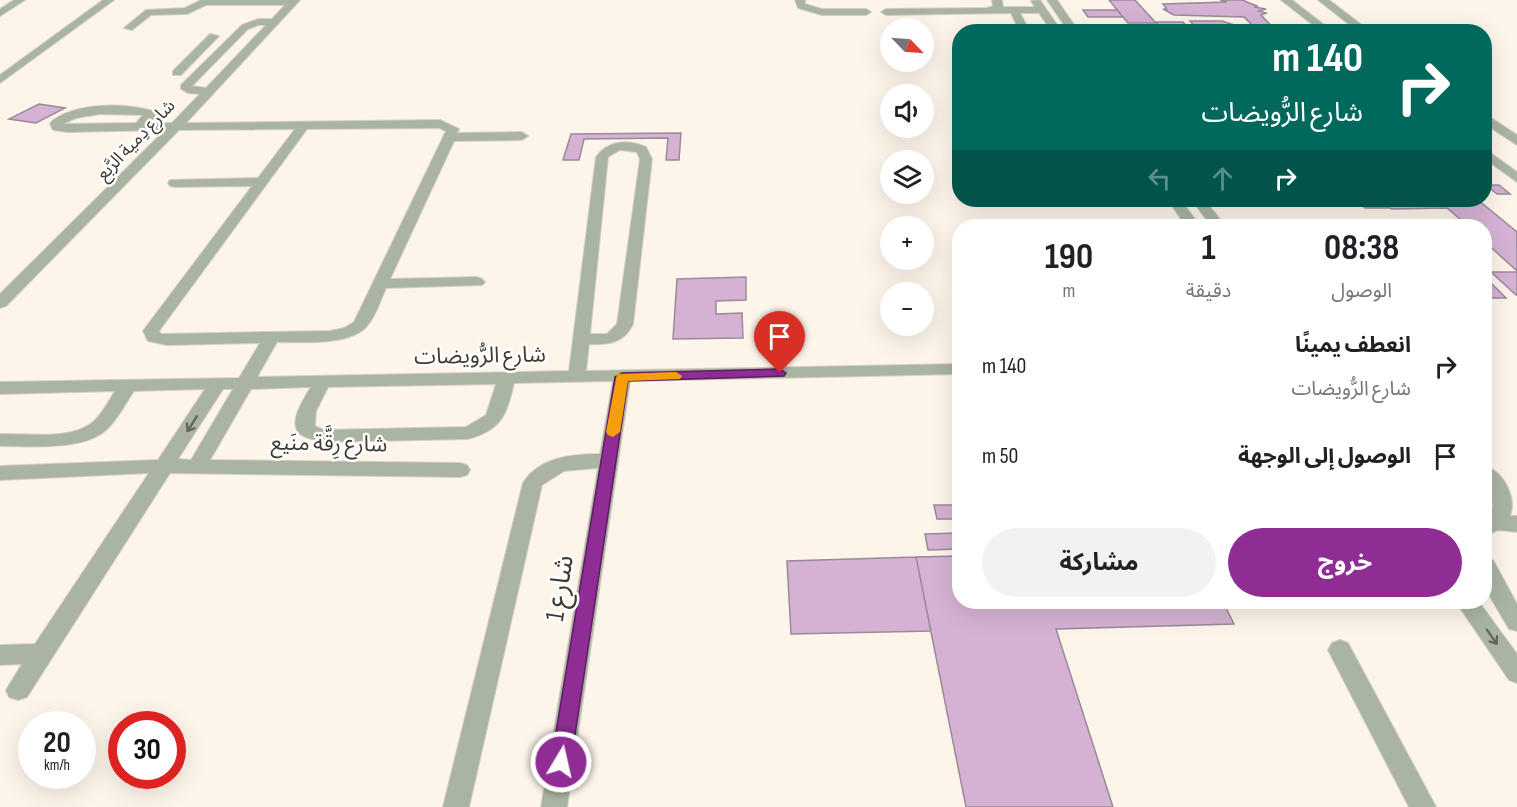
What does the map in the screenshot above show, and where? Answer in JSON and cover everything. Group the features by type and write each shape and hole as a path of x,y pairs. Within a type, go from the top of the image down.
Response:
{"street":[{"path":"0,3 5,0"},
{"path":"0,13 20,0"},
{"path":"0,80 109,0"},
{"path":"800,0 801,6 808,10 836,12 866,12 862,10 862,7 996,5 1014,10 1043,10"},
{"path":"832,0 836,12"},
{"path":"1035,0 1052,24"},
{"path":"1052,0 1068,24"},
{"path":"1286,0 1317,24"},
{"path":"1323,0 1355,24"},
{"path":"129,28 152,12 187,10 204,2 294,1"},
{"name":"شارع دِمية الرَّبع","path":"0,303 176,126 294,1"},
{"path":"1014,10 1021,24"},
{"path":"209,91 192,91 185,87 245,27 258,22 274,22"},
{"path":"177,73 214,36"},
{"path":"194,56 243,55"},
{"path":"139,127 150,115 149,113 138,111 78,113 64,117 56,124 57,127 67,128 139,127 176,126 304,125 446,125 453,129 360,325 349,333 330,336 167,340 154,337 151,331 304,125"},
{"path":"1492,123 1517,141"},
{"path":"451,137 522,136"},
{"path":"577,376 581,339 602,157 612,148 633,146 642,150 646,159 625,324 623,330 613,338 581,339"},
{"path":"1492,158 1517,178"},
{"path":"175,183 260,182"},
{"path":"1203,207 1213,219"},
{"path":"380,284 477,282"},
{"path":"197,466 271,338"},
{"name":"شارع الرُّويضات","path":"0,388 952,369"},
{"name":"شارع 1","path":"554,807 622,377"},
{"path":"323,381 304,425 306,430 322,436 468,433 479,430 493,420 497,414 506,378"},
{"path":"18,690 218,383"},
{"path":"0,440 72,438 87,433 104,421 129,385"},
{"path":"456,807 533,483 545,471 564,463 609,461"},
{"name":"شارع رِقَّة منَيع","path":"0,473 165,466 460,470"},
{"path":"1492,479 1517,492"},
{"path":"1492,482 1500,492 1504,503 1500,525"},
{"path":"1492,580 1517,622"},
{"path":"1472,609 1517,673"},
{"path":"1340,650 1423,807"},
{"path":"0,655 41,654"}],"building":[{"path":"1109,0 1135,0 1156,23 1128,23"},
{"path":"1220,0 1242,0 1257,6 1254,7 1266,9 1259,11 1266,13 1261,15 1269,24 1251,24 1244,17 1174,15 1163,9 1167,9 1163,4 1227,2"},
{"path":"1083,10 1117,10 1123,17 1088,17"},
{"path":"1190,21 1222,21 1231,24 1193,24"},
{"path":"1156,22 1183,22 1185,24 1158,24"},
{"path":"39,104 65,108 36,123 9,119"},
{"path":"681,133 679,160 666,160 668,138 584,139 579,160 563,160 571,134"},
{"path":"1492,185 1499,185 1510,194 1497,194 1492,190"},
{"path":"1364,207 1389,208 1365,208"},
{"path":"1389,207 1487,207 1517,232 1517,271 1492,248 1492,219 1460,219 1447,208 1391,209"},
{"path":"1492,272 1517,272 1516,295 1492,273"},
{"path":"746,277 746,300 716,301 716,314 742,313 743,338 673,339 677,279"},
{"path":"1492,284 1506,298 1492,298"},
{"path":"934,505 952,505 952,519 937,519"},
{"path":"952,533 952,549 928,550 925,534"},
{"path":"952,556 952,609 1226,609 1234,624 1056,629 1113,807 966,807 916,557"},
{"path":"916,557 931,631 791,634 787,561"}],"slow traffic":[{"path":"613,432 622,377 676,376"}],"route":[{"path":"561,762 622,377 780,373"}]}
